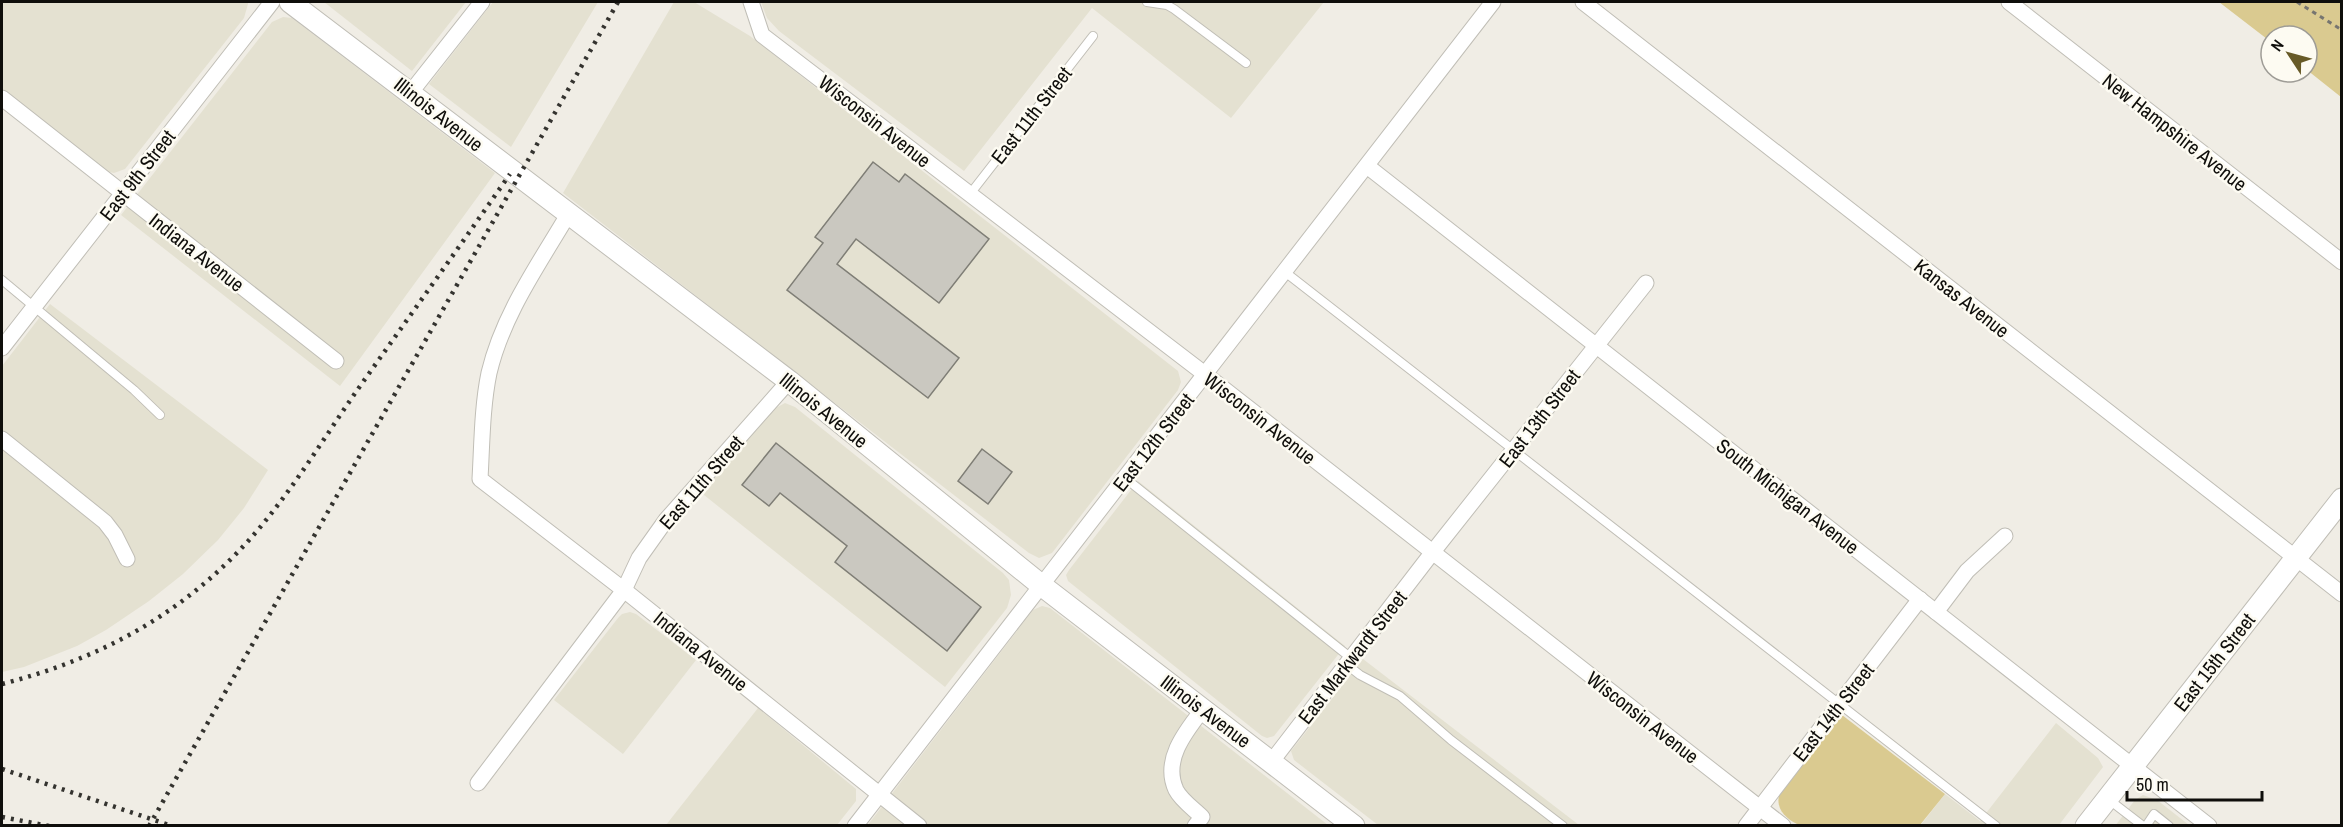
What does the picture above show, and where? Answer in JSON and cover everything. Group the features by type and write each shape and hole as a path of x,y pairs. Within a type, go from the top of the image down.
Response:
{"street":[{"name":"East 9th Street","path":"2,348 272,2"},
{"name":"Illinois Avenue","path":"290,2 789,381 1041,585 1354,825"},
{"path":"411,92 482,2"},
{"name":"Wisconsin Avenue","path":"751,2 762,34 1206,375 1783,825"},
{"name":"East 12th Street","path":"855,825 1493,2"},
{"name":"Kansas Avenue","path":"1583,2 2342,594"},
{"name":"New Hampshire Avenue","path":"2009,2 2342,262"},
{"name":"Indiana Avenue","path":"2,98 336,361"},
{"name":"South Michigan Avenue","path":"1367,166 2209,825"},
{"name":"Indiana Avenue","path":"570,213 511,309 489,373 480,478 919,825"},
{"name":"East 13th Street","path":"1432,553 1646,283"},
{"name":"East 11th Street","path":"478,783 624,590 639,558 666,520 789,381"},
{"path":"2,439 105,522 115,535 127,559"},
{"name":"East 15th Street","path":"2086,825 2342,499"},
{"path":"1936,612 1966,571 2005,536"},
{"name":"East Markwardt Street","path":"1272,761 1432,553"},
{"name":"East 14th Street","path":"1746,825 1920,599"},
{"path":"1195,825 1202,817 1177,791 1173,778 1173,762 1183,737 1203,708"}],"lane":[{"path":"1147,2 1174,9 1246,63"},
{"name":"East 11th Street","path":"970,194 1093,36"},
{"path":"1285,272 1996,825"},
{"path":"2,280 134,390 160,415"},
{"path":"1125,478 1349,661 1360,675 1400,696 1451,740 1563,825"},
{"path":"2107,798 2144,825 2154,814 2169,825"}],"path":[{"path":"2297,2 2342,30"}],"shaded area":[{"path":"2,2 248,2 248,4 244,18 125,169 114,173 105,171 2,89"},
{"path":"324,2 466,2 412,71"},
{"path":"493,2 598,2 511,147 429,84"},
{"path":"674,2 694,2 750,36 1178,371 1181,382 1178,390 1052,553 1039,558 1029,553 563,193"},
{"path":"761,2 1324,2 1231,118 1092,8 964,171 779,31 767,18"},
{"path":"2219,2 2341,2 2341,97 2319,80 2319,24 2259,24 2259,33"},
{"path":"283,17 292,18 495,173 340,386 121,215 272,22"},
{"path":"50,304 268,470 244,508 218,540 183,574 149,601 106,630 77,646 24,667 2,672 2,366"},
{"path":"785,403 795,407 1009,580 1011,595 1007,608 945,687 699,491 774,409"},
{"path":"1138,481 1345,646 1274,736 1267,738 1262,736 1068,581 1066,575 1069,570"},
{"path":"1042,606 1050,608 1328,825 867,826 1033,610"},
{"path":"630,612 636,614 696,660 623,754 554,700 618,618"},
{"path":"1363,659 1579,825 1378,825 1294,760 1291,751"},
{"path":"758,708 856,789 856,801 837,825 666,825"},
{"path":"1842,715 1945,794 1920,825 1804,825 1793,822 1782,813 1778,800 1779,795"},
{"path":"2056,723 2098,758 2103,767 2059,825 1920,826 1945,794 1980,821"},
{"path":"2143,795 2157,800 2189,825 2115,826 2135,800"}],"building":[{"path":"873,162 899,182 905,174 989,239 939,303 856,239 837,264 959,358 928,398 787,290 823,243 815,237"},
{"path":"776,443 981,607 947,651 835,562 847,546 780,493 769,506 742,485"},
{"path":"982,449 1012,472 988,504 958,481"}],"railway":[{"path":"149,826 618,2"},
{"path":"2,684 66,664 126,637 182,601 233,557 284,497 510,174"},
{"path":"2,769 172,826"},
{"path":"2,817 49,826"}]}
